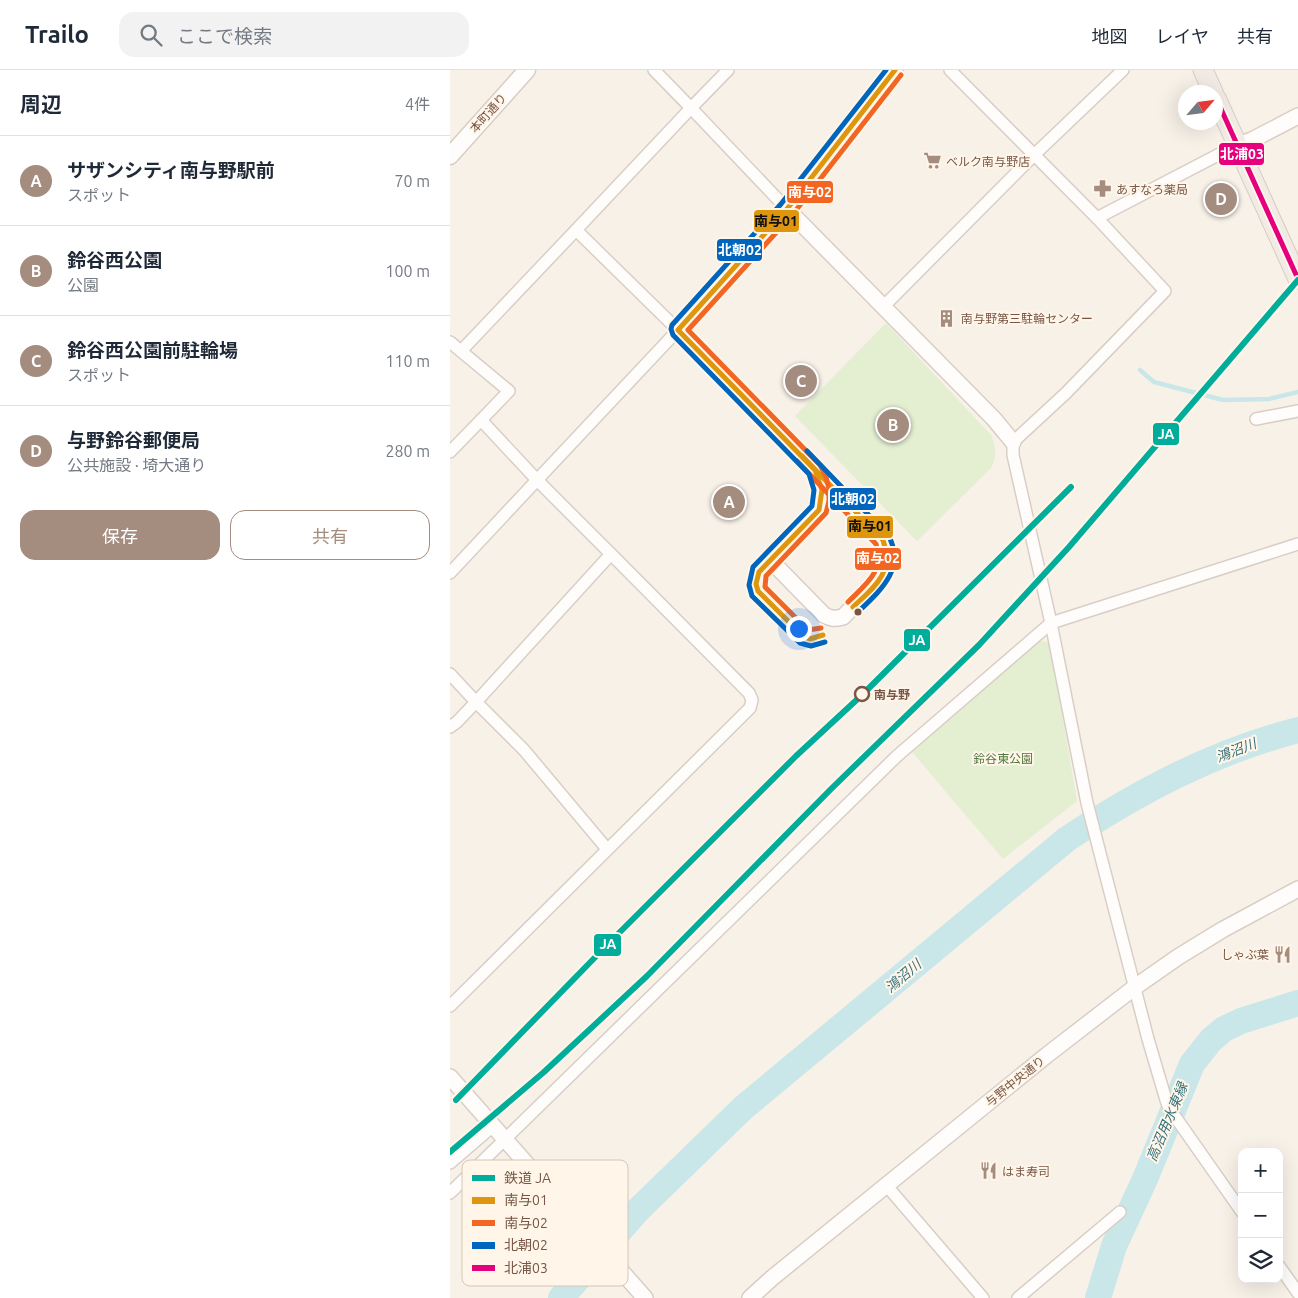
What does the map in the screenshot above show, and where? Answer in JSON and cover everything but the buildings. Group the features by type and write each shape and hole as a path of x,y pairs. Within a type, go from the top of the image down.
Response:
{"highway":[{"path":"1203,70 1210,85"},
{"path":"1223,114 1298,279"}],"main road":[{"name":"本町通り","path":"450,156 527,70"}],"street":[{"path":"654,70 787,209 994,419 1012,442 1013,455 1051,623 1087,803 1148,1039 1172,1112 1238,1206"},
{"path":"461,351 728,70"},
{"path":"450,573 678,330 787,209 895,70"},
{"path":"950,70 1097,218 1165,291 1066,393 1012,442"},
{"path":"883,307 1034,155 1123,70"},
{"path":"1097,218 1236,145 1252,140 1298,116"},
{"path":"576,230 678,330 852,506 883,540 887,548 889,561 880,579 843,617 830,618 824,615 776,566 778,553 819,510 831,504 841,503 852,506"},
{"path":"450,342 509,391 450,452"},
{"path":"1256,418 1298,411"},
{"path":"450,1006 750,708 752,700 749,693 537,480 481,420"},
{"path":"815,470 821,482 822,501 819,510"},
{"path":"483,1160 898,756 1051,623 1298,544"},
{"path":"450,727 476,702 611,554"},
{"path":"450,674 524,750 606,850"},
{"name":"与野中央通り","path":"750,1298 886,1185 1047,1055 1135,987 1178,957 1222,930 1298,889"},
{"path":"450,1077 522,1160"},
{"path":"450,1163 493,1126"},
{"path":"450,1193 462,1181"},
{"path":"886,1185 983,1298"},
{"path":"1018,1298 1120,1212"},
{"path":"1283,1272 1298,1293"},
{"path":"628,1280 644,1298"}],"green space":[{"path":"886,323 991,435 995,448 991,468 917,541 795,416"},
{"name":"鈴谷東公園","path":"1038,640 1050,643 1077,801 1003,859 912,752"}],"waterway":[{"path":"1140,370 1154,382 1223,400 1269,399 1298,392"},
{"name":"鴻沼川","path":"628,1221 743,1108 1067,839 1094,821 1178,775 1236,750 1298,730"},
{"name":"高沼用水東縁","path":"1098,1298 1114,1246 1145,1179 1192,1064 1211,1040 1224,1029 1241,1021 1298,1003"},
{"name":"鴻沼川","path":"561,1298 571,1286"}],"rail line":[{"name":"JA","path":"450,1152 544,1072 647,976 831,789 979,645 1069,547 1298,280"},
{"name":"JA","path":"456,1100 609,943 796,756 863,694 1071,487"}],"transit line":[{"name":"北朝02","path":"825,642 811,646 800,643 752,596 749,585 753,567 812,506 814,490 809,474 673,335 671,329 672,325 781,204 886,70"},
{"name":"南与01","path":"823,635 810,639 804,637 758,591 756,584 759,572 819,510 822,490 815,470 678,330 787,209 895,70"},
{"name":"南与02","path":"821,628 808,630 765,587 766,576 826,513 829,501 826,477 820,465 688,330 793,214 901,75"},
{"name":"北浦03","path":"1223,113 1298,279"},
{"name":"北朝02","path":"807,451 888,535 893,547 893,568 888,578 875,596 858,612"},
{"name":"南与01","path":"802,456 883,540 886,551 884,570 875,585 853,607"},
{"name":"南与02","path":"797,461 876,544 878,554 876,569 867,583 848,602"}],"place":[{"name":"ベルク南与野店","path":"932,161"},
{"name":"あすなろ薬局","path":"1102,189"},
{"name":"与野鈴谷郵便局","path":"1221,199"},
{"name":"南与野第三駐輪センター","path":"947,318"},
{"name":"鈴谷西公園前駐輪場","path":"801,381"},
{"name":"鈴谷西公園","path":"893,425"},
{"name":"サザンシティ南与野駅前","path":"729,502"},
{"name":"南与野","path":"862,694"},
{"name":"しゃぶ葉","path":"1283,954"},
{"name":"はま寿司","path":"988,1171"}]}
